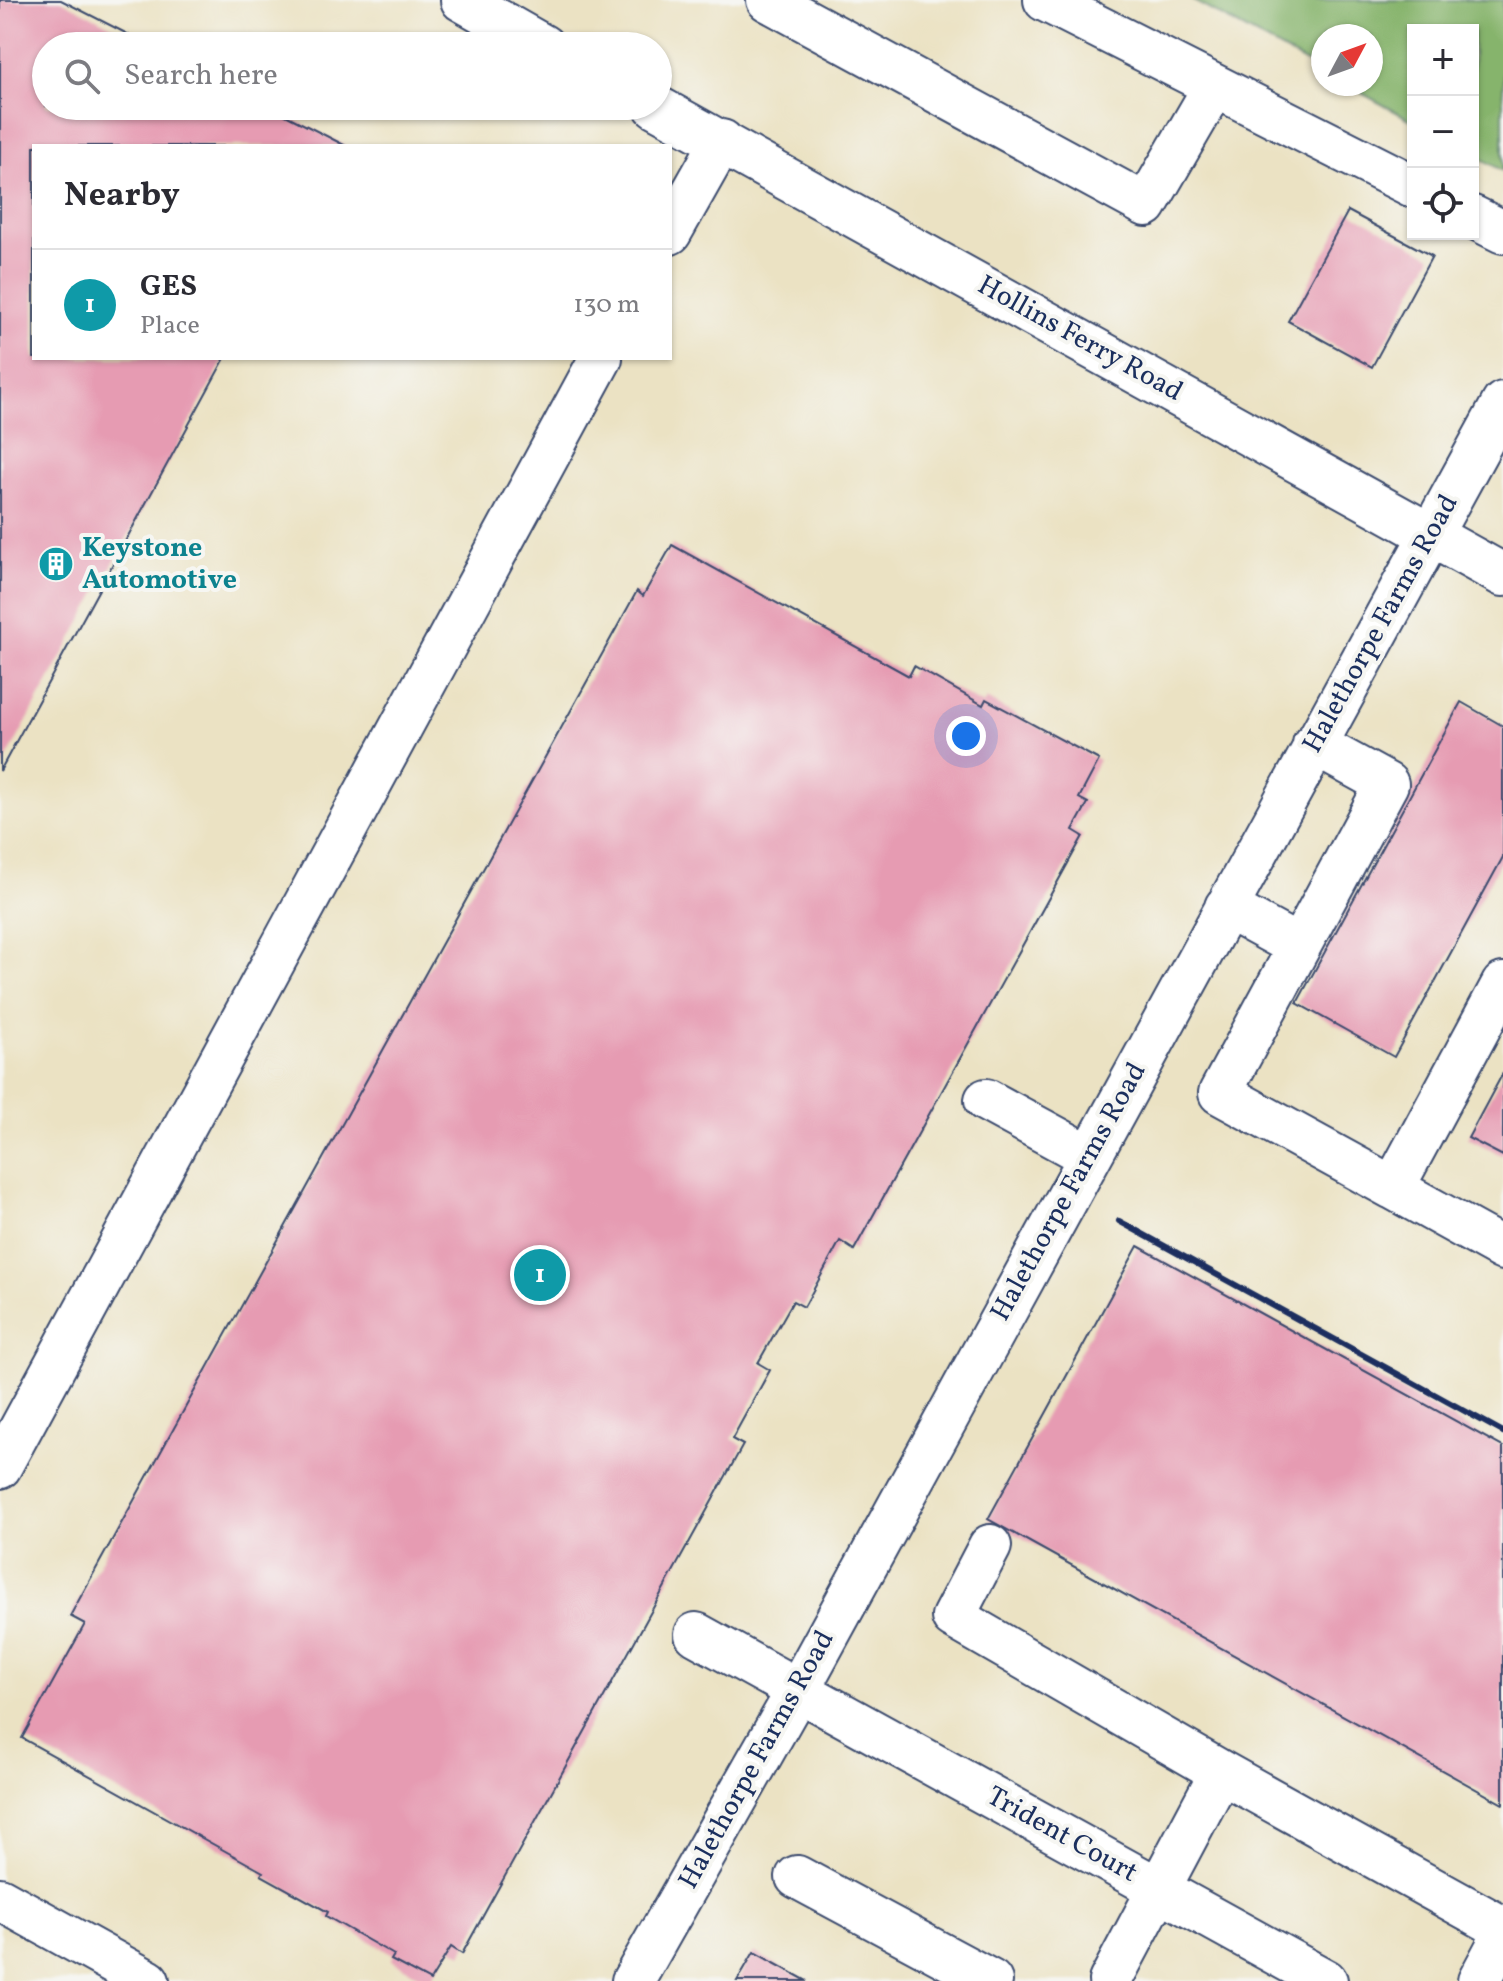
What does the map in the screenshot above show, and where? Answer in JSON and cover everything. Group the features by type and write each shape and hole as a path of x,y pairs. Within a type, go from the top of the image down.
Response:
{"street":[{"path":"462,0 518,32"},
{"path":"768,0 1146,205 1215,86"},
{"path":"1045,0 1407,183"},
{"name":"Hollins Ferry Road","path":"672,115 1503,575"},
{"path":"672,229 722,141"},
{"path":"1479,220 1503,232"},
{"path":"0,1467 600,360"},
{"name":"Halethorpe Farms Road","path":"633,1981 798,1690 1503,403"},
{"path":"1314,744 1387,784 1220,1093 1503,1249"},
{"path":"1226,907 1299,947"},
{"path":"1393,1188 1503,984"},
{"path":"986,1100 1089,1156"},
{"path":"990,1546 953,1617 1221,1772 1503,1928"},
{"name":"Trident Court","path":"696,1634 1326,1981"},
{"path":"1110,1981 1221,1772"},
{"path":"797,1877 991,1981"},
{"path":"0,1899 148,1981"},
{"path":"1479,1981 1503,1936"}],"green space":[{"path":"1192,0 1503,0 1503,171 1479,157 1479,24 1407,24 1407,118 1367,96 1383,96 1383,24 1311,24 1311,65"}],"building":[{"name":"Keystone Automotive","path":"0,0 61,0 124,32 32,32 32,120 295,120 342,144 32,144 32,360 224,360 0,771"},
{"path":"1348,211 1432,256 1372,367 1288,321"},
{"path":"672,545 909,676 914,666 983,705 986,699 1099,760 1079,798 1088,803 1073,830 1083,836 854,1250 840,1241 804,1307 793,1301 758,1363 770,1370 732,1439 743,1445 462,1954 451,1947 430,1981 391,1960 394,1955 326,1916 328,1912 261,1875 263,1872 22,1738 85,1624 70,1616 637,591 643,596"},
{"path":"1461,702 1503,726 1503,857 1394,1057 1297,1003"},
{"path":"1503,1073 1503,1156 1468,1138"},
{"path":"1138,1246 1503,1447 1503,1804 988,1519"},
{"path":"754,1952 807,1981 737,1981"}],"railway":[{"path":"1119,1221 1503,1432"}],"place":[{"name":"Keystone Automotive","path":"56,564"},
{"name":"GES","path":"540,1275"}]}
